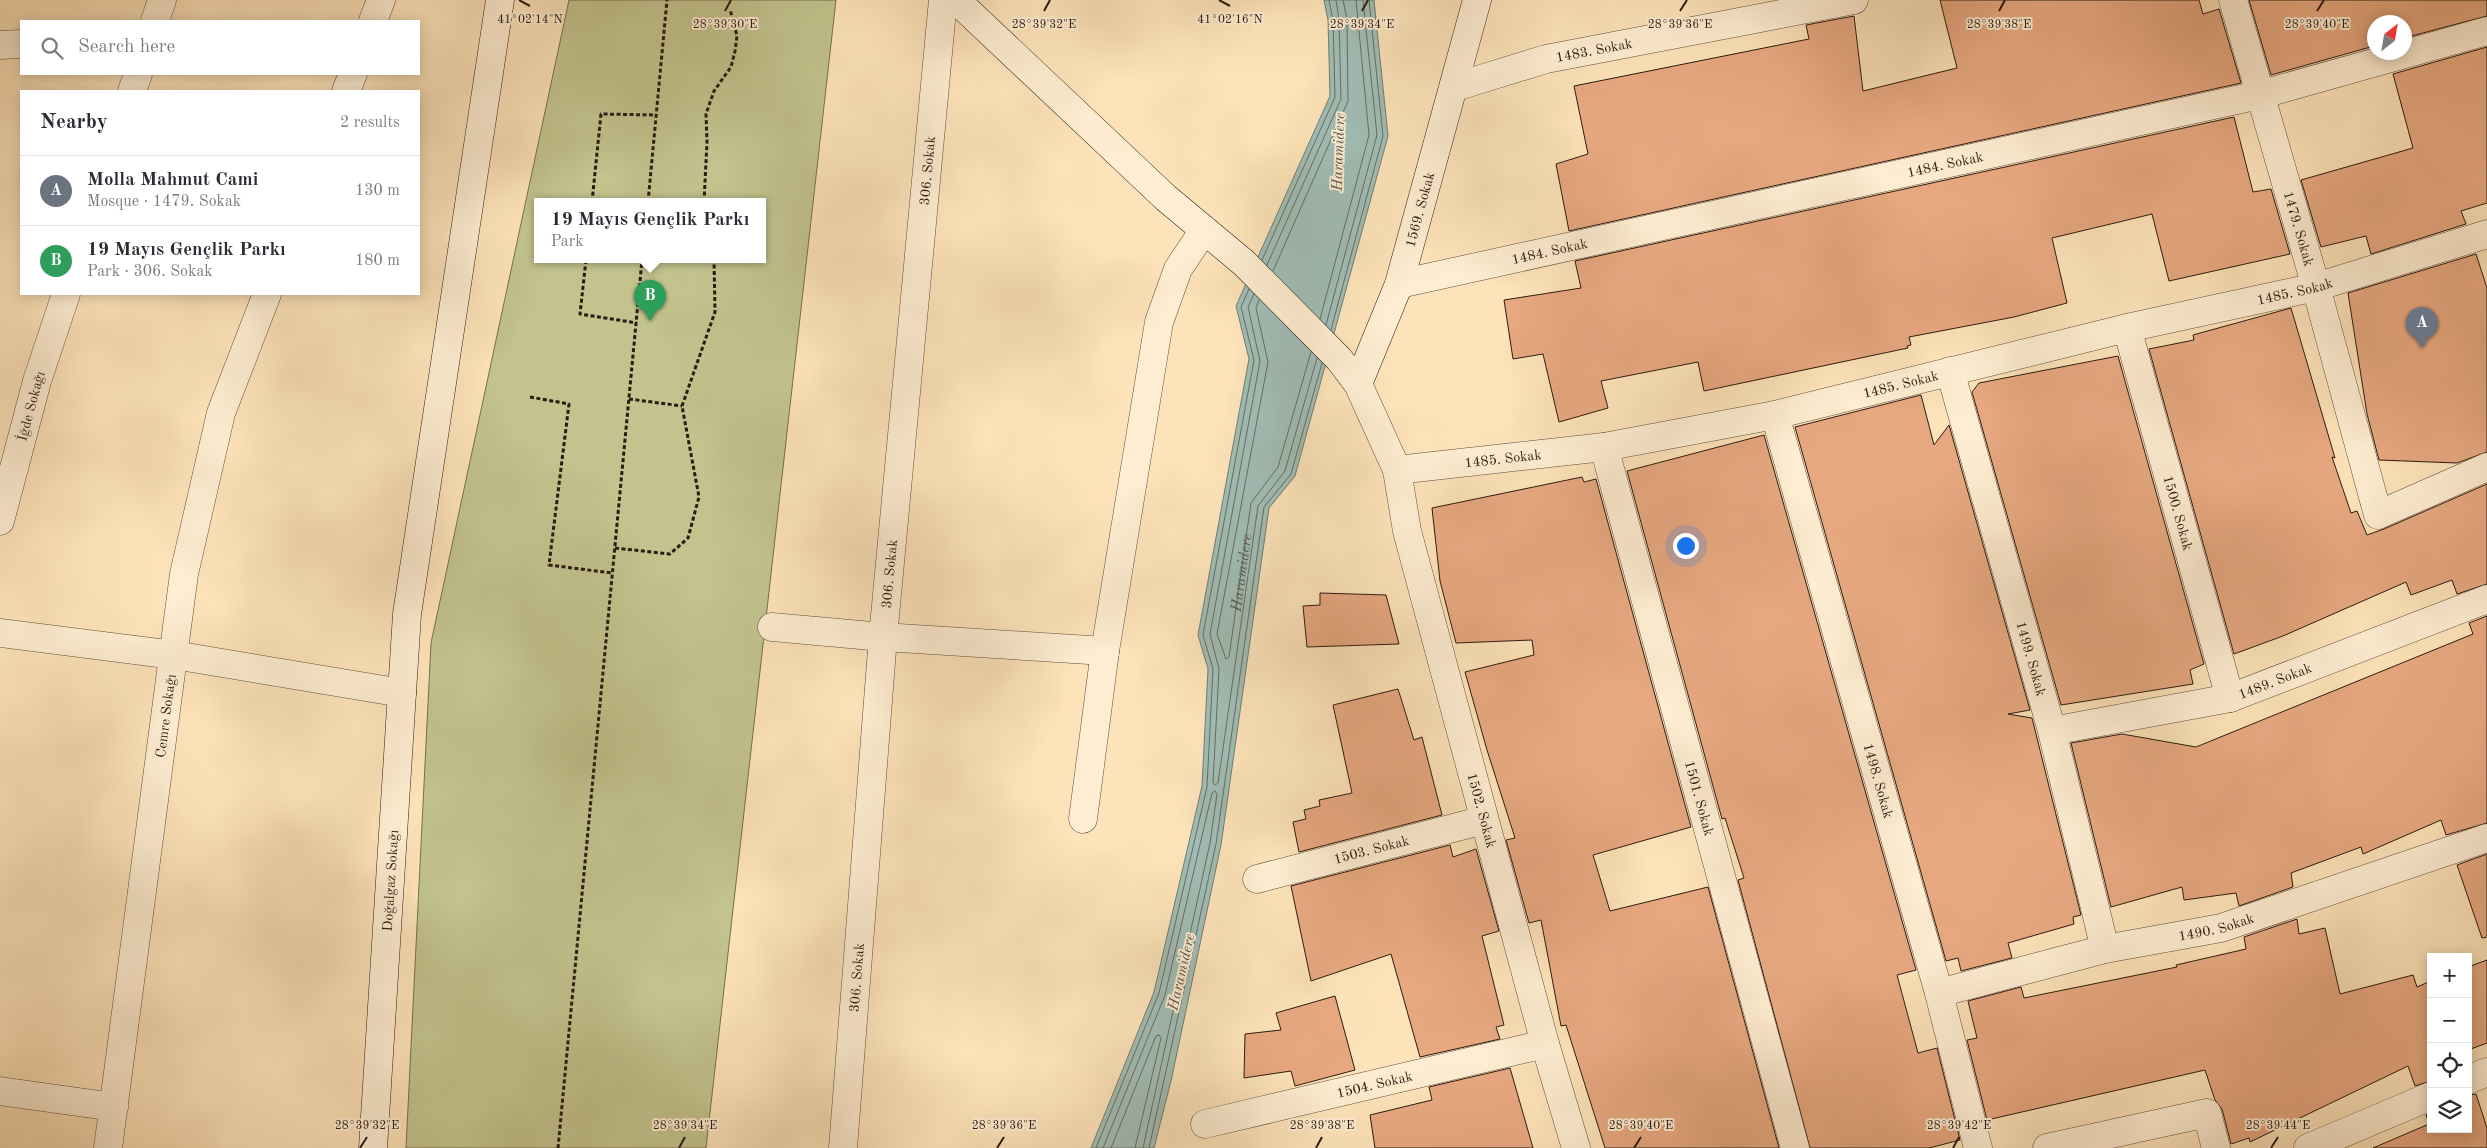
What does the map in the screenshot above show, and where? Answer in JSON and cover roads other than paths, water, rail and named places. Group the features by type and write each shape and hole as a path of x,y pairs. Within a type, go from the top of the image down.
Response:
{"street":[{"path":"155,20 162,0"},
{"path":"373,20 381,0"},
{"name":"Doğalgaz Sokağı","path":"373,1148 407,614 500,0"},
{"name":"306. Sokak","path":"843,1148 883,638 943,0"},
{"path":"956,0 1166,198 1244,263 1339,359 1358,384 1398,470"},
{"name":"1569. Sokak","path":"1358,384 1400,284 1455,87 1477,0"},
{"name":"1483. Sokak","path":"1455,87 1546,58 1854,0"},
{"name":"1479. Sokak","path":"2233,0 2316,287 2378,515 2487,468"},
{"name":"1484. Sokak","path":"1400,284 2259,95 2487,31"},
{"path":"0,44 20,44"},
{"path":"132,90 138,75"},
{"path":"346,90 353,75"},
{"path":"1083,819 1105,651 1159,322 1178,269 1204,230"},
{"name":"1485. Sokak","path":"1398,470 1604,447 1774,415 2127,328 2316,287 2487,234"},
{"name":"İğde Sokağı","path":"0,521 37,381 66,295"},
{"name":"Cemre Sokağı","path":"108,1148 184,574 221,413 267,295"},
{"name":"1500. Sokak","path":"2127,328 2230,698"},
{"name":"1499. Sokak","path":"1950,371 2052,730 2105,949"},
{"name":"1498. Sokak","path":"1774,415 1939,993 1978,1148"},
{"name":"1501. Sokak","path":"1604,447 1795,1148"},
{"name":"1502. Sokak","path":"1398,470 1407,531 1545,1044 1576,1148"},
{"name":"1489. Sokak","path":"2052,730 2230,698 2487,599"},
{"path":"772,627 883,638 1105,651"},
{"path":"0,632 174,655 402,693"},
{"name":"1503. Sokak","path":"1257,879 1484,820"},
{"name":"1490. Sokak","path":"1939,993 2105,949 2221,928 2487,838"},
{"name":"1504. Sokak","path":"1204,1124 1545,1044"},
{"path":"2472,1078 2487,1072"},
{"path":"0,1091 114,1107"},
{"path":"2308,1148 2427,1098"},
{"path":"2047,1148 2207,1113 2216,1148"}],"water":[{"name":"Haramidere","path":"1324,0 1374,0 1388,136 1295,476 1269,508 1221,845 1171,1081 1154,1148 1091,1148 1154,992 1202,786 1208,669 1198,635 1249,359 1236,306 1330,96 1328,20"}],"place":[{"name":"19 Mayıs Gençlik Parkı","path":"650,321"},
{"name":"Molla Mahmut Cami","path":"2422,348"}]}
